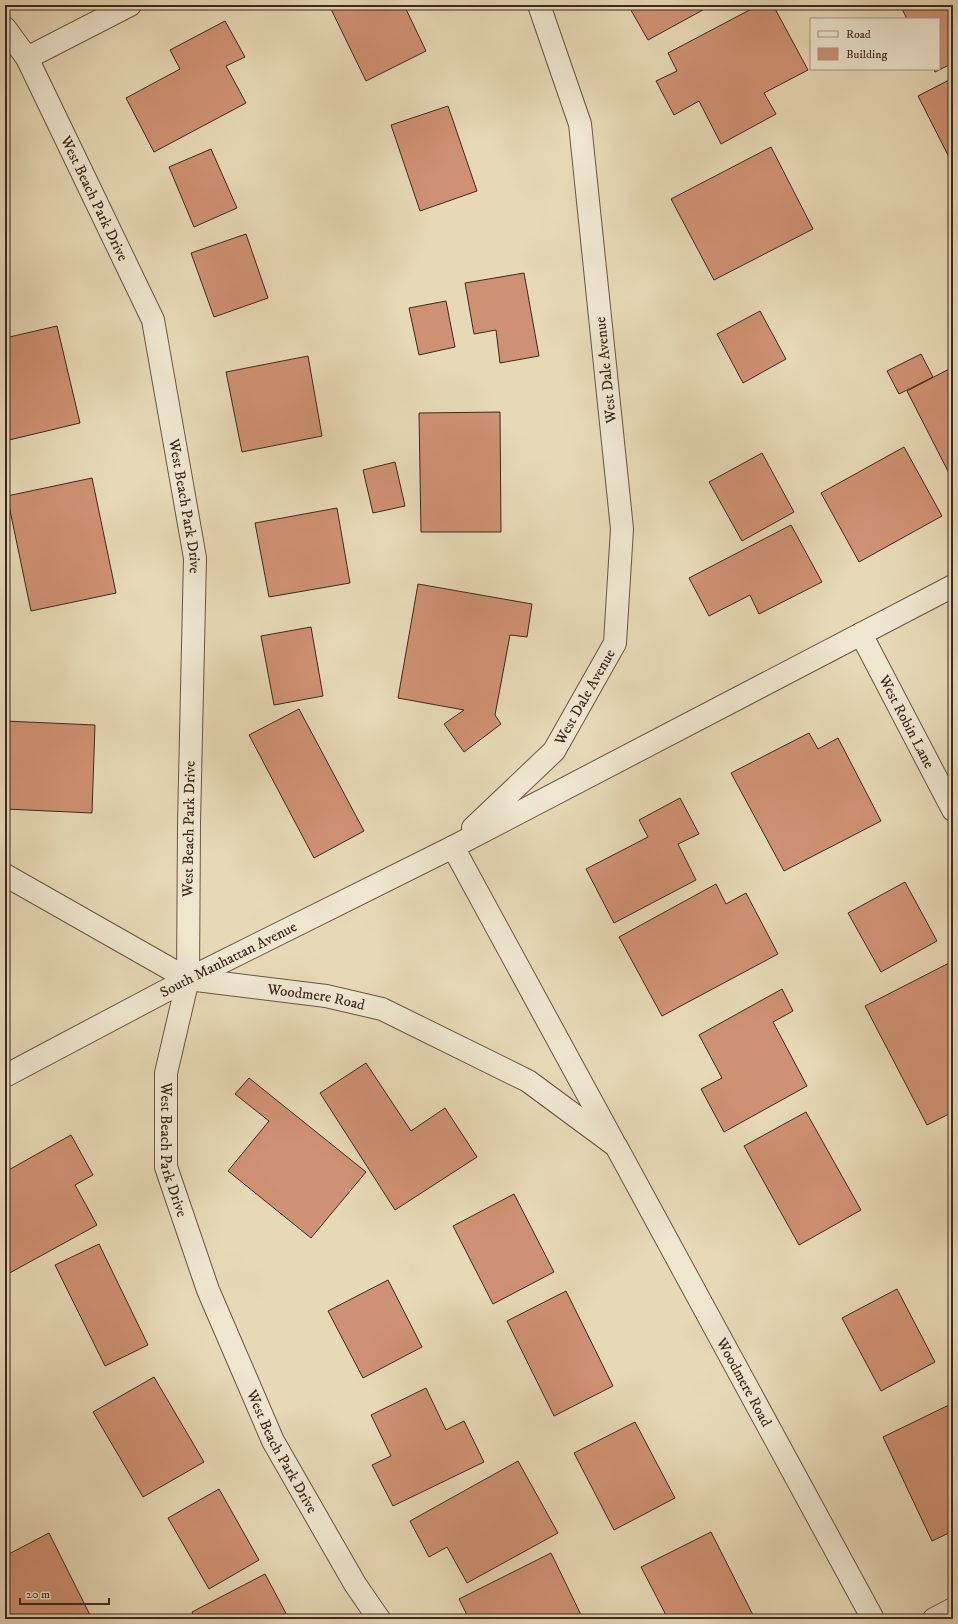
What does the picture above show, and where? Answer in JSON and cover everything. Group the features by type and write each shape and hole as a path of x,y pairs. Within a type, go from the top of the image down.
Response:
{"street":[{"path":"27,58 130,5"},
{"name":"West Dale Avenue","path":"453,847 554,751 615,643 622,529 580,124 539,5"},
{"name":"West Beach Park Drive","path":"5,28 27,58 153,320 195,558 189,815 188,979 166,1073 166,1167 208,1290 273,1441 351,1577 379,1619"},
{"path":"453,847 953,586"},
{"name":"West Robin Lane","path":"861,634 953,810"},
{"name":"South Manhattan Avenue","path":"5,1076 188,979 453,847"},
{"name":"Woodmere Road","path":"453,847 873,1619"},
{"name":"Woodmere Road","path":"5,875 188,979 326,996 382,1009 528,1081 616,1146"},
{"path":"934,1619 953,1609"}],"building":[{"path":"329,5 404,5 426,51 366,81"},
{"path":"628,5 712,5 648,40"},
{"path":"759,5 773,5 808,70 764,93 776,114 721,144 699,101 674,115 656,81 677,71 668,53"},
{"path":"900,5 952,5 953,63 940,70 940,18 906,18"},
{"path":"225,21 245,57 226,66 246,103 154,152 126,98 180,69 170,50"},
{"path":"953,78 953,165 918,96"},
{"path":"448,106 477,191 420,211 391,125"},
{"path":"771,147 813,229 714,280 671,199"},
{"path":"211,149 237,208 194,227 169,167"},
{"path":"246,234 268,298 214,317 191,253"},
{"path":"524,273 539,356 500,363 496,330 474,334 465,283"},
{"path":"446,301 455,347 419,355 409,308"},
{"path":"760,311 786,359 743,383 717,334"},
{"path":"57,326 80,423 5,441 5,338"},
{"path":"921,354 933,377 899,394 887,371"},
{"path":"308,356 322,436 242,452 226,372"},
{"path":"953,367 953,481 907,391"},
{"path":"500,412 501,532 421,532 419,413"},
{"path":"904,447 942,516 859,562 821,493"},
{"path":"762,453 794,512 742,541 709,482"},
{"path":"395,462 405,506 373,513 363,470"},
{"path":"92,478 116,593 31,611 7,496"},
{"path":"337,508 350,583 269,597 255,523"},
{"path":"791,525 822,582 759,614 750,595 709,616 689,578"},
{"path":"418,584 532,604 527,637 510,635 495,715 501,724 464,752 444,724 464,710 398,698"},
{"path":"311,627 323,696 274,705 261,636"},
{"path":"299,709 364,831 314,858 249,735"},
{"path":"5,721 95,725 92,813 5,809"},
{"path":"809,733 818,749 838,738 881,821 784,871 731,773"},
{"path":"680,798 699,834 678,844 696,880 614,923 586,869 648,837 639,820"},
{"path":"905,882 937,941 881,972 848,913"},
{"path":"716,884 726,904 746,893 778,954 662,1016 619,937"},
{"path":"953,961 953,1112 927,1125 865,1006"},
{"path":"782,989 793,1011 773,1022 807,1086 724,1132 701,1089 722,1078 699,1035"},
{"path":"366,1063 411,1131 445,1108 477,1157 395,1210 320,1093"},
{"path":"249,1078 366,1172 311,1238 228,1171 269,1121 235,1094"},
{"path":"806,1112 861,1210 799,1245 744,1146"},
{"path":"71,1135 93,1175 75,1185 97,1225 6,1275 5,1172"},
{"path":"514,1194 554,1272 493,1304 453,1226"},
{"path":"99,1244 148,1345 105,1366 55,1265"},
{"path":"388,1280 422,1347 363,1378 328,1311"},
{"path":"897,1289 935,1362 881,1391 842,1318"},
{"path":"566,1291 613,1386 554,1416 507,1321"},
{"path":"154,1377 204,1462 143,1497 93,1412"},
{"path":"426,1388 446,1430 464,1421 484,1462 393,1506 372,1465 391,1456 371,1415"},
{"path":"953,1403 953,1531 932,1541 883,1437"},
{"path":"635,1422 675,1498 614,1530 574,1453"},
{"path":"518,1461 558,1533 467,1583 447,1547 429,1557 410,1521"},
{"path":"219,1489 259,1560 209,1589 168,1518"},
{"path":"711,1532 755,1619 668,1619 641,1567"},
{"path":"49,1533 92,1619 5,1619 5,1556"},
{"path":"551,1553 583,1619 469,1619 459,1599"},
{"path":"265,1574 289,1619 195,1619 192,1612"}]}
